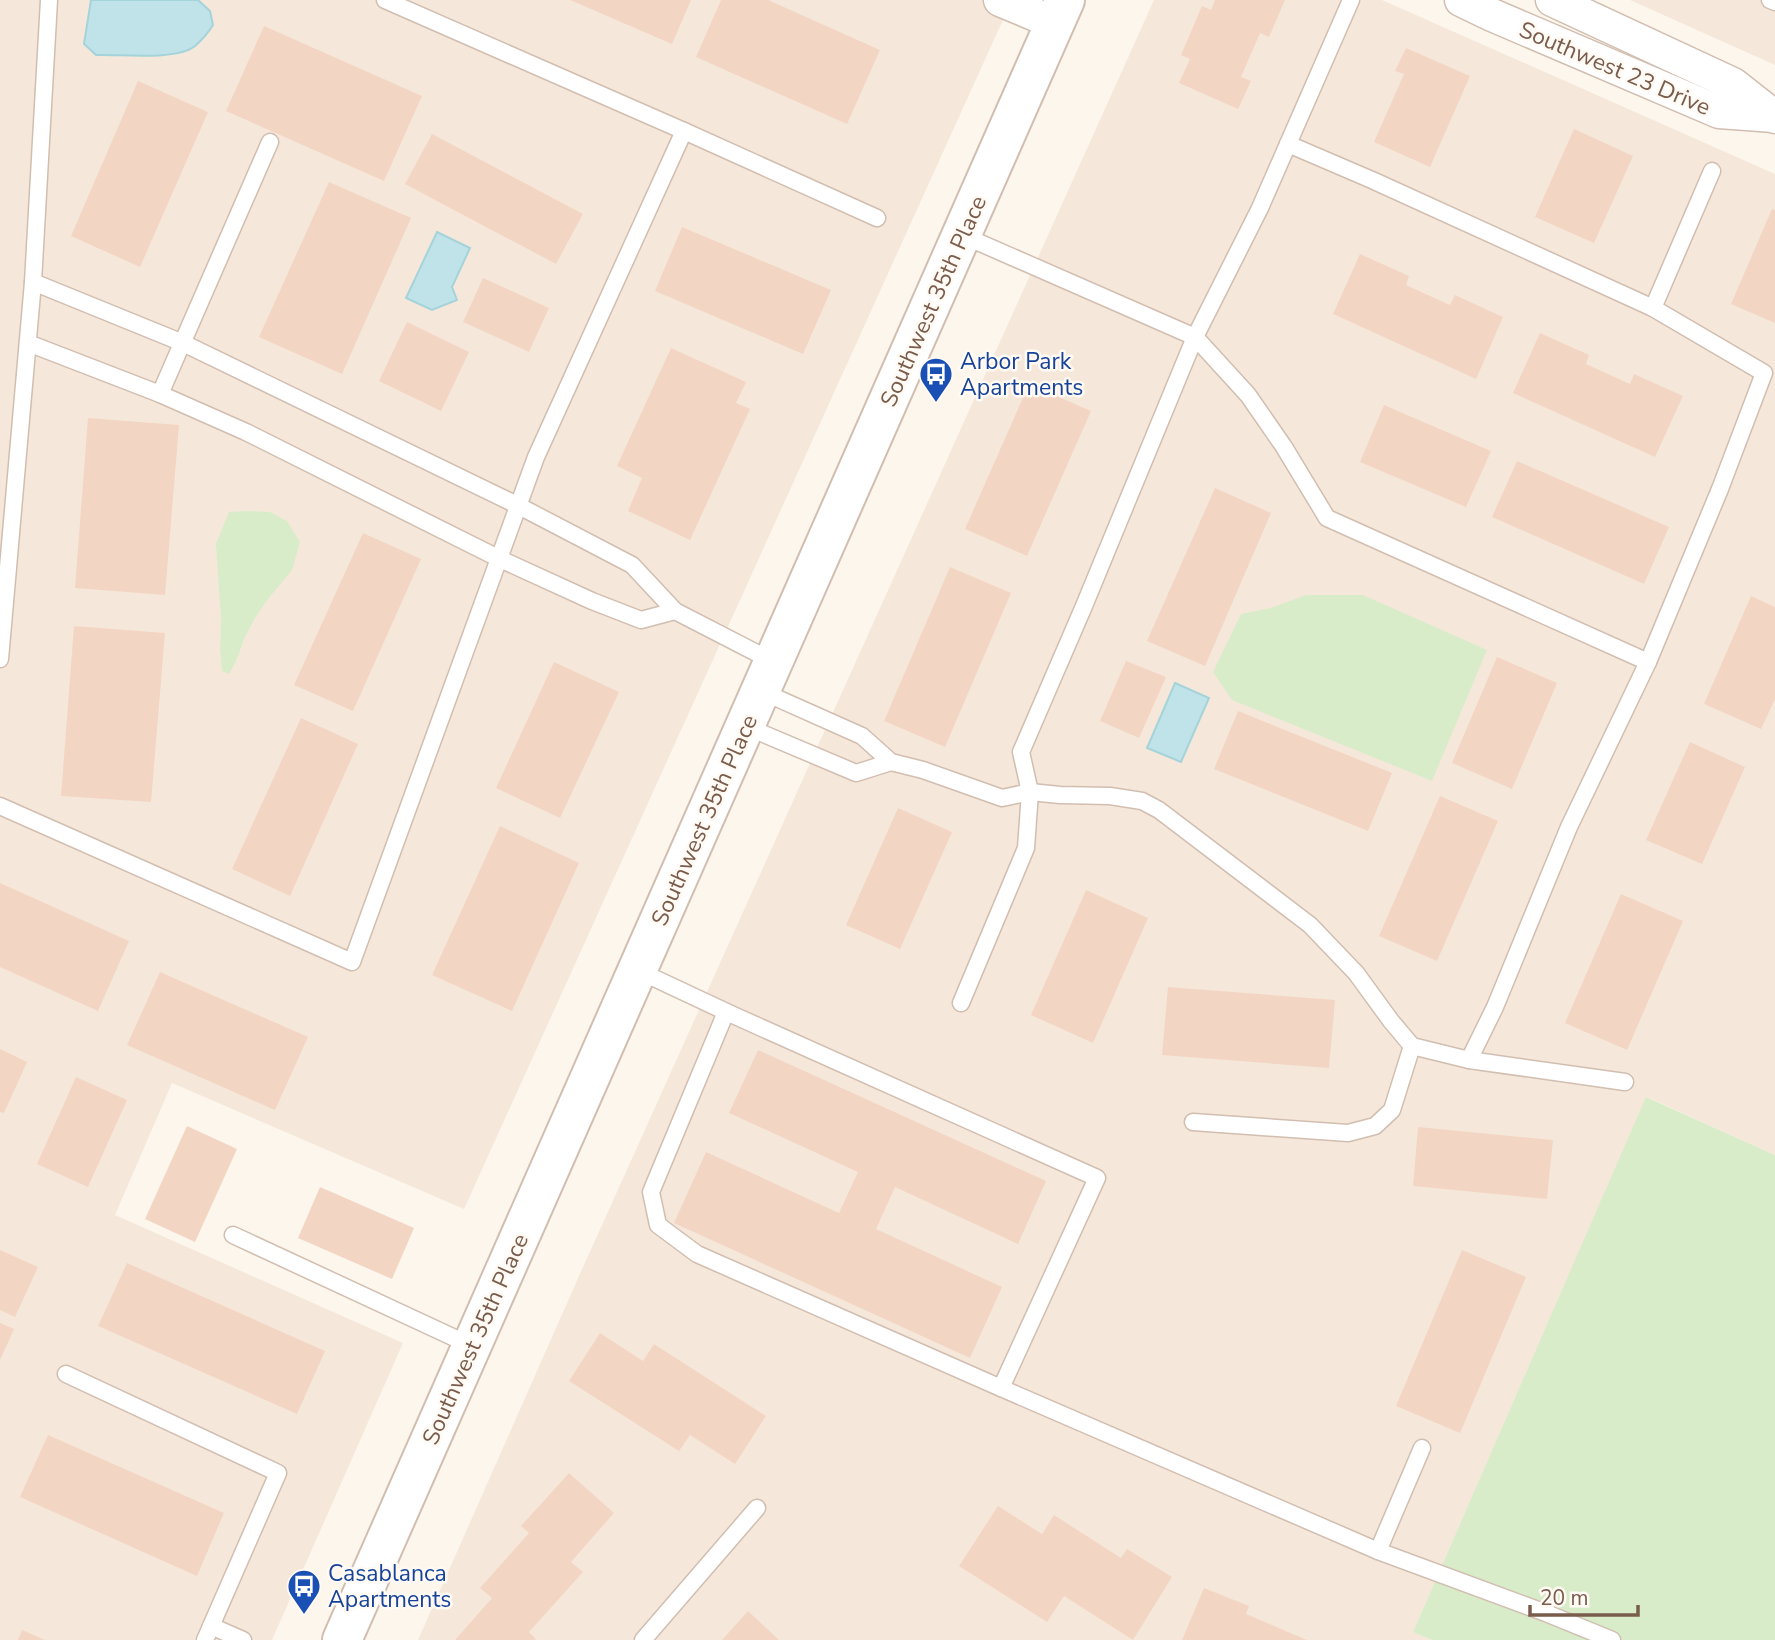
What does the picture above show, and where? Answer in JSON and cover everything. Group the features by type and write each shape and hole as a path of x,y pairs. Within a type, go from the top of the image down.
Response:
{"street":[{"path":"1000,0 1060,12"},
{"name":"Southwest 23 Drive","path":"1461,0 1719,112 1775,116"},
{"name":"Southwest 23 Drive","path":"1552,0 1733,84 1775,116"},
{"name":"Southwest 35th Place","path":"342,1640 1060,12"}],"lane":[{"path":"0,659 33,282 49,0"},
{"path":"385,0 877,218"},
{"path":"961,1003 1027,848 1030,792 1021,752 1195,337 1260,208 1351,0"},
{"path":"1770,0 1775,2"},
{"path":"0,806 352,962 536,457 684,131"},
{"path":"160,394 270,142"},
{"path":"1288,144 1653,308 1764,373 1720,489 1648,662 1569,827 1500,995 1469,1060"},
{"path":"1653,308 1712,171"},
{"path":"962,235 1195,337 1248,396 1284,447 1327,518 1648,662"},
{"path":"33,282 183,343 519,506 632,565 675,611 767,676 862,736 891,762 923,770 1002,798 1030,792 1110,796 1142,801 1160,810 1310,925 1356,973 1412,1046 1469,1060 1625,1082"},
{"path":"28,343 160,394 246,432 500,559 592,601 641,620 675,611"},
{"path":"745,726 856,773 891,762"},
{"path":"638,970 1097,1178 1001,1388"},
{"path":"726,1012 651,1192 658,1225 697,1254 1378,1551 1612,1640"},
{"path":"1193,1122 1348,1133 1375,1126 1392,1110 1412,1046"},
{"path":"233,1235 472,1346"},
{"path":"66,1374 278,1473 208,1633 243,1640"},
{"path":"1378,1551 1422,1448"},
{"path":"643,1640 757,1508"}],"shaded area":[{"path":"0,0 1012,0 464,1209 172,1083 115,1215 403,1343 272,1640 0,1640"},
{"path":"1154,0 1382,0 1775,174 1775,1155 1647,1097 1413,1632 1432,1640 418,1640 579,1276"},
{"path":"1630,0 1775,0 1775,65"}],"green space":[{"path":"229,512 270,512 287,521 300,542 292,570 255,618 229,674 222,671 216,544"},
{"path":"1306,595 1363,595 1487,650 1432,781 1232,700 1213,672 1241,614 1271,608"},
{"path":"1646,1097 1775,1155 1775,1640 1432,1640 1413,1632"}],"water":[{"path":"91,0 198,0 210,11 213,25 195,46 175,54 96,55 84,44"},
{"path":"437,232 470,248 452,287 457,300 432,310 406,298"},
{"path":"1175,683 1209,698 1181,762 1147,748"}],"building":[{"path":"570,0 691,0 672,44"},
{"path":"721,0 768,0 880,50 847,124 696,57"},
{"path":"1215,0 1285,0 1269,37 1260,33 1241,77 1251,81 1238,109 1179,83 1190,59 1181,55 1202,6 1211,10"},
{"path":"264,26 422,96 384,181 226,111"},
{"path":"1406,48 1470,76 1430,167 1374,142 1404,74 1395,71"},
{"path":"138,81 208,112 140,267 71,236"},
{"path":"1574,129 1633,156 1594,243 1535,217"},
{"path":"432,134 583,214 556,264 405,184"},
{"path":"329,182 411,218 342,374 259,337"},
{"path":"1772,209 1775,210 1775,323 1731,304"},
{"path":"682,227 831,290 803,354 655,291"},
{"path":"1360,254 1409,276 1406,285 1450,305 1455,295 1503,317 1476,379 1333,314"},
{"path":"483,278 549,308 529,352 463,322"},
{"path":"407,322 469,352 441,411 379,381"},
{"path":"1540,333 1589,355 1586,364 1630,384 1634,374 1683,396 1655,457 1513,393"},
{"path":"671,348 746,382 736,403 750,409 690,540 628,511 642,478 617,466"},
{"path":"1029,384 1091,411 1027,556 965,529"},
{"path":"1384,405 1491,451 1466,507 1360,462"},
{"path":"88,418 179,425 165,595 75,588"},
{"path":"1517,461 1669,527 1644,584 1492,517"},
{"path":"1215,488 1271,513 1205,666 1147,641"},
{"path":"363,533 421,559 353,711 294,685"},
{"path":"950,567 1011,593 945,747 884,721"},
{"path":"1751,596 1775,607 1775,699 1761,729 1704,704"},
{"path":"74,626 165,633 151,802 61,796"},
{"path":"1497,657 1557,683 1512,789 1452,763"},
{"path":"1126,661 1166,677 1139,738 1100,721"},
{"path":"554,662 619,692 560,818 496,788"},
{"path":"1238,711 1392,773 1368,831 1214,769"},
{"path":"301,718 358,744 290,896 232,869"},
{"path":"1690,742 1745,767 1702,864 1646,840"},
{"path":"1440,796 1498,821 1437,961 1379,936"},
{"path":"898,808 952,832 900,949 846,925"},
{"path":"500,826 579,863 512,1011 432,975"},
{"path":"0,883 129,941 98,1011 0,967"},
{"path":"1086,890 1148,918 1093,1043 1031,1015"},
{"path":"1621,894 1683,921 1627,1050 1565,1023"},
{"path":"160,972 308,1037 275,1110 127,1045"},
{"path":"1168,987 1335,1000 1329,1068 1162,1055"},
{"path":"0,1049 27,1062 4,1113 0,1112"},
{"path":"758,1050 1046,1181 1018,1244 895,1187 876,1229 1002,1287 970,1358 674,1223 706,1152 839,1213 858,1172 729,1113"},
{"path":"76,1077 127,1100 88,1187 37,1164"},
{"path":"187,1126 237,1149 195,1242 145,1219"},
{"path":"1418,1127 1553,1140 1547,1199 1413,1186"},
{"path":"320,1187 414,1228 392,1279 298,1238"},
{"path":"0,1250 38,1267 15,1317 0,1310"},
{"path":"1462,1250 1526,1277 1460,1433 1396,1406"},
{"path":"127,1263 325,1351 297,1414 98,1326"},
{"path":"0,1323 14,1329 0,1360"},
{"path":"600,1333 643,1361 654,1344 766,1416 735,1464 690,1435 679,1451 569,1381"},
{"path":"48,1435 224,1513 197,1576 20,1497"},
{"path":"569,1473 614,1513 571,1562 583,1572 529,1632 535,1640 455,1640 492,1598 480,1588 529,1533 521,1526"},
{"path":"998,1506 1042,1534 1054,1515 1121,1558 1127,1549 1172,1577 1133,1640 1064,1596 1047,1622 959,1566"},
{"path":"1204,1588 1249,1606 1246,1614 1307,1640 1182,1640"},
{"path":"748,1611 779,1640 722,1640"},
{"path":"22,1630 45,1640 18,1640"}],"place":[{"name":"Arbor Park Apartments","path":"936,404"},
{"name":"Casablanca Apartments","path":"304,1616"}]}
